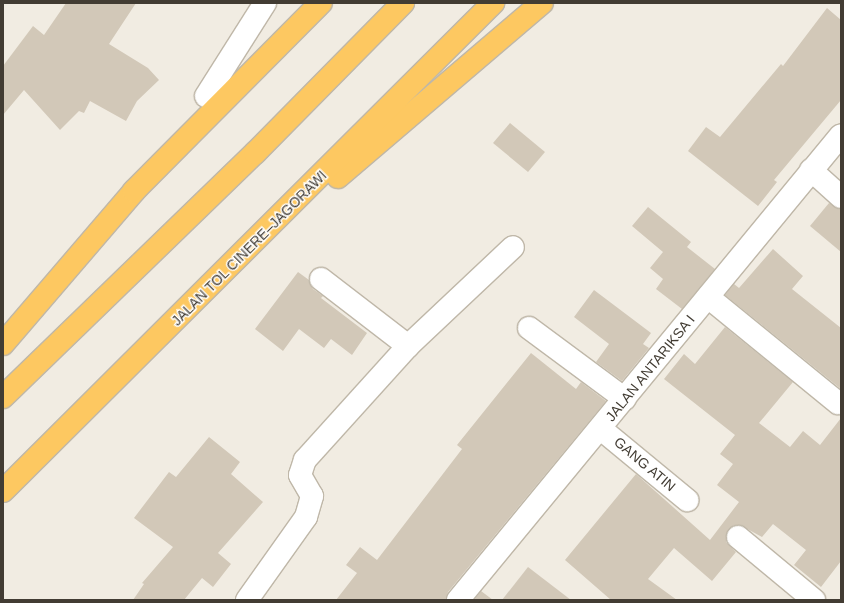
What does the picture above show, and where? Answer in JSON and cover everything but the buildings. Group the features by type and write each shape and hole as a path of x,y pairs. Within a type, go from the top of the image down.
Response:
{"highway":[{"path":"3,344 134,191 321,3"},
{"path":"3,397 255,153 403,3"},
{"name":"JALAN TOL CINERE–JAGORAWI","path":"3,491 212,285 493,3"},
{"path":"212,285 542,3"}],"street":[{"path":"206,96 265,3"},
{"name":"JALAN ANTARIKSA I","path":"460,599 841,135"},
{"path":"811,170 841,197"},
{"path":"247,600 306,517 312,496 300,475 305,460 408,346 513,248"},
{"path":"322,279 408,346"},
{"path":"708,297 838,403"},
{"path":"529,328 625,399"},
{"name":"GANG ATIN","path":"601,429 687,500"},
{"path":"738,537 814,600"}]}
